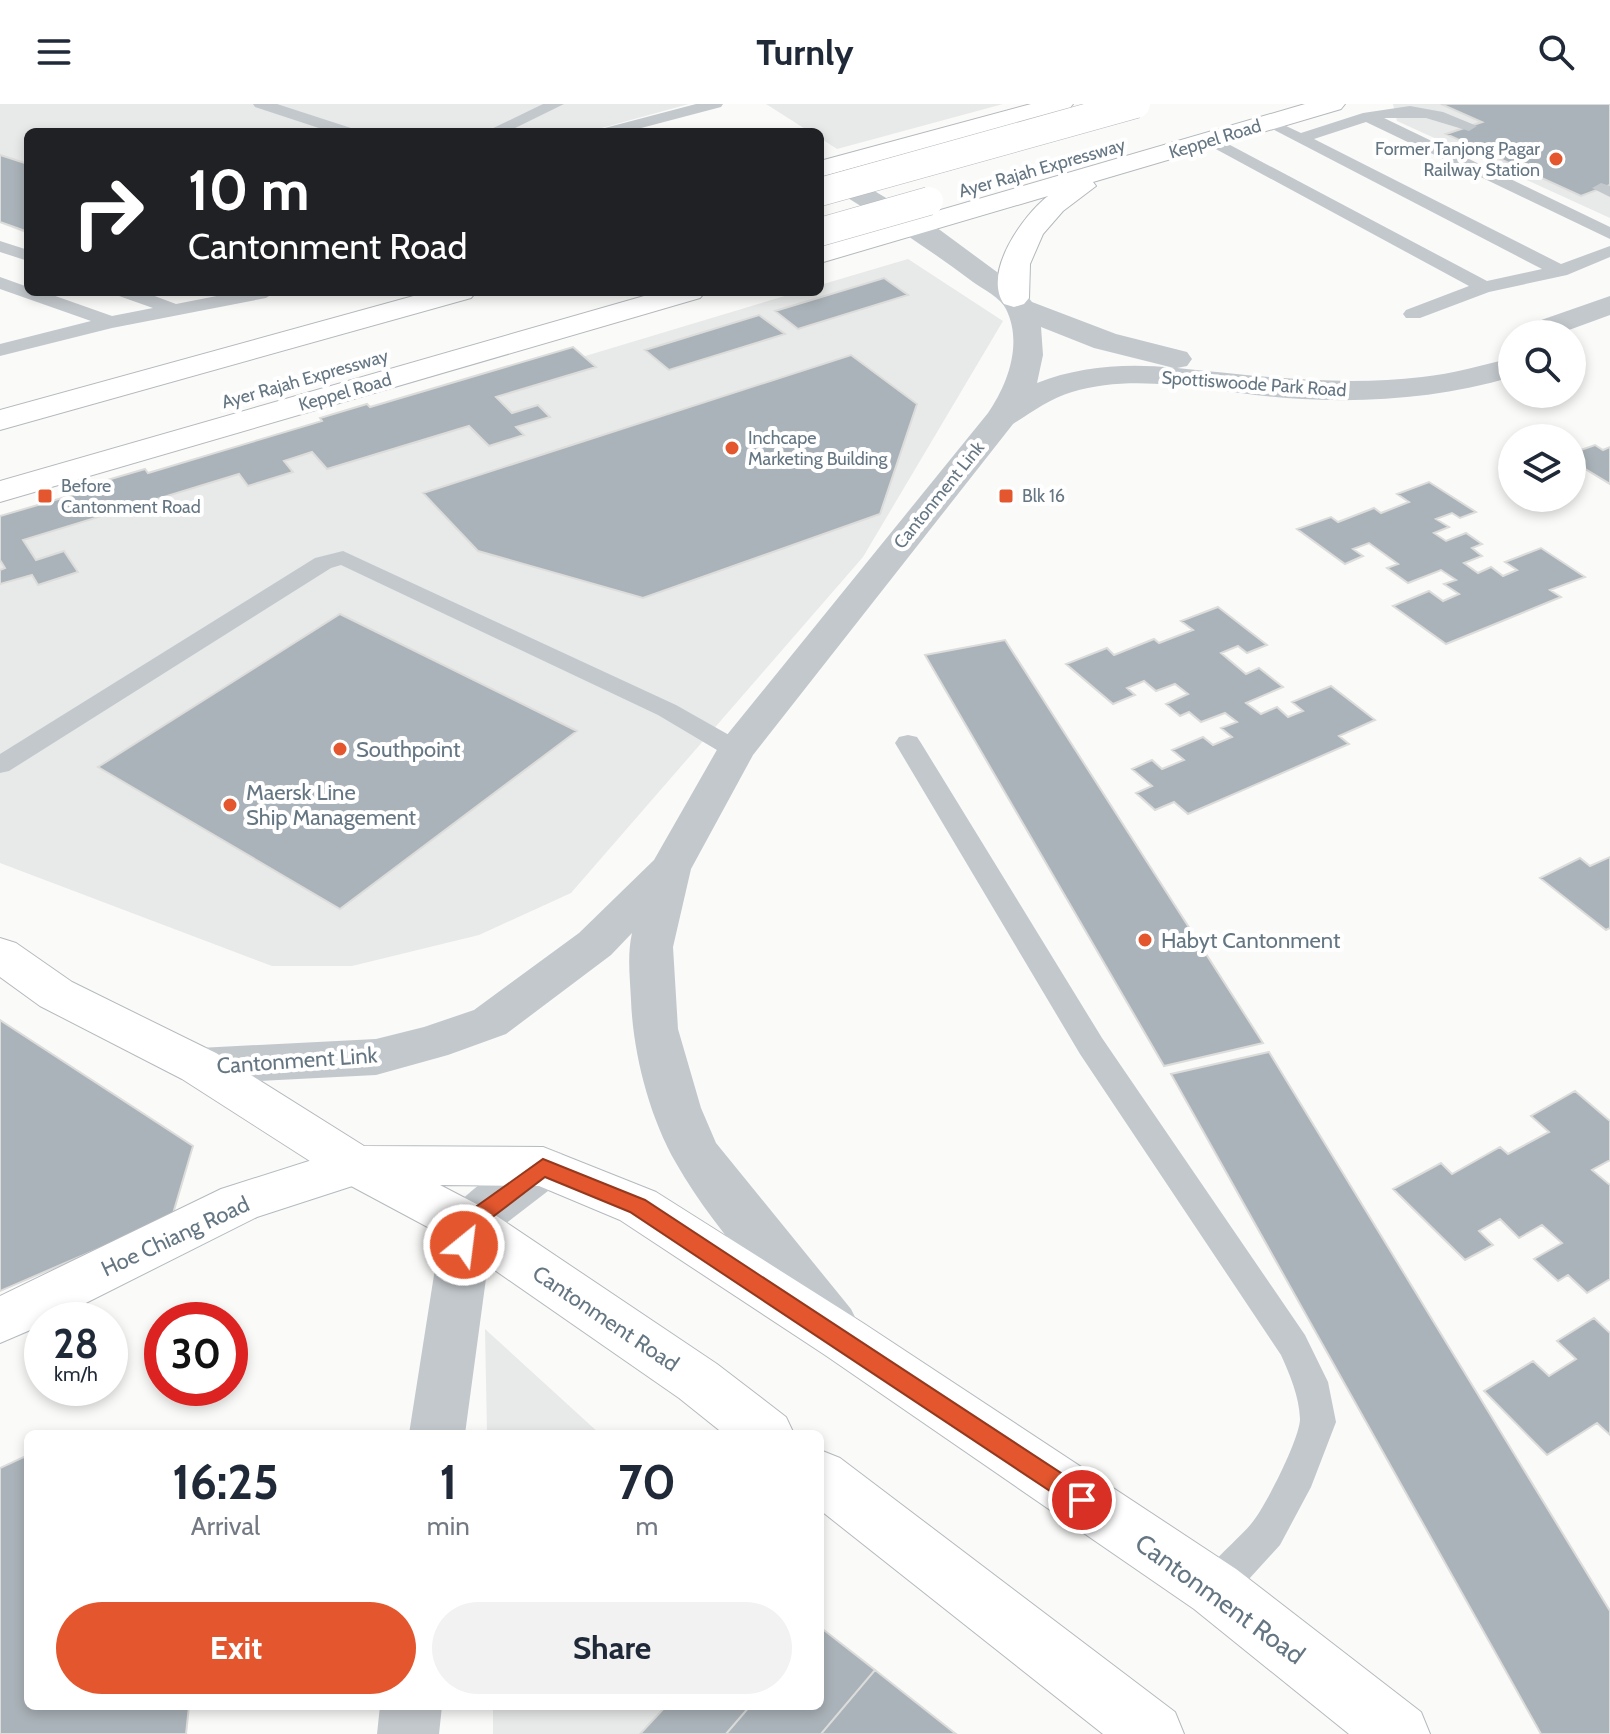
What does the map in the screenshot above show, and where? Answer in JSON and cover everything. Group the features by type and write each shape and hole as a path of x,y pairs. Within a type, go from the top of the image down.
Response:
{"main road":[{"name":"Ayer Rajah Expressway","path":"824,191 1136,104"},
{"name":"Keppel Road","path":"824,253 1209,141 1266,114 1332,104"},
{"path":"824,169 1056,105"},
{"name":"Ayer Rajah Expressway","path":"824,231 1266,114"},
{"path":"1019,303 1011,280 1018,250 1050,206 1071,191 1132,164"},
{"path":"0,393 354,296"},
{"name":"Ayer Rajah Expressway","path":"0,420 447,296"},
{"name":"Ayer Rajah Expressway","path":"0,467 596,296"},
{"name":"Keppel Road","path":"0,492 676,296"},
{"name":"Cantonment Road","path":"0,954 56,994 199,1066 356,1165 468,1224 698,1381 761,1430"},
{"name":"Cantonment Road","path":"356,1165 543,1167 638,1206 844,1339 1215,1589 1399,1734"},
{"name":"Hoe Chiang Road","path":"0,1321 239,1203 356,1165"},
{"path":"824,1479 1153,1734"}],"street":[{"path":"824,172 915,227 1019,303"},
{"name":"Spottiswoode Park Road","path":"1019,303 1137,350 1205,365 1273,374 1365,375 1403,372 1445,363 1498,345"},
{"name":"Cantonment Link","path":"844,1339 725,1194 695,1152 677,1108 655,1029 651,947 670,869 736,750 1002,417 1019,391 1025,372 1026,335 1019,303"},
{"path":"1568,320 1610,305"},
{"path":"1586,340 1610,331"},
{"name":"Spottiswoode Park Road","path":"1002,417 1059,386 1109,376 1169,377 1304,390 1386,391 1455,383 1498,371"},
{"name":"Cantonment Link","path":"199,1066 376,1057 431,1043 490,1022 595,944 670,869"},
{"path":"438,1430 468,1224 543,1167"},
{"path":"408,1734 411,1710"}],"lane":[{"path":"261,104 336,128"},
{"path":"502,128 556,104"},
{"path":"622,128 715,104"},
{"path":"1302,138 1368,117 1405,111 1428,113 1469,126"},
{"path":"1266,114 1302,138 1560,271"},
{"path":"1368,117 1610,234"},
{"path":"1209,141 1484,287"},
{"path":"0,246 24,255"},
{"path":"1413,314 1484,287 1560,271 1610,251"},
{"path":"0,283 24,291"},
{"path":"37,296 111,322"},
{"path":"137,296 174,310"},
{"path":"0,350 111,322 246,296"},
{"path":"12,330 36,339"},
{"path":"0,765 323,563 343,558 667,710 736,750"},
{"path":"908,743 1091,1046 1293,1345 1311,1382 1318,1422 1293,1487 1267,1533 1215,1589"}],"shaded area":[{"path":"0,104 689,104 602,128 24,128 24,232 0,223"},
{"path":"766,104 1003,104 837,149 824,141 824,128 804,128"},
{"name":"Former Tanjong Pagar Railway Station","path":"1393,104 1610,104 1610,218 1397,121"},
{"path":"908,259 1003,321 863,557 571,893 479,935 352,966 272,966 0,863 0,532 785,296 824,296 824,284"},
{"path":"485,1329 596,1430 487,1430"},
{"path":"824,1707 928,1734 493,1734 493,1710 824,1710"}],"building":[{"name":"Former Tanjong Pagar Railway Station","path":"1441,104 1610,104 1610,185 1581,196 1446,134 1482,122"},
{"path":"0,155 24,163 24,231 0,222"},
{"path":"884,278 908,295 798,329 775,311"},
{"path":"759,315 785,334 669,370 645,350"},
{"path":"573,347 596,367 496,397 512,413 538,405 550,417 516,427 524,435 489,446 469,426 327,469 312,452 284,461 293,472 248,486 239,474 23,540 36,560 64,551 78,572 38,585 32,575 0,584 0,570 5,568 0,560 0,516 100,487 97,483 145,469 148,473 322,421 320,418 367,404 370,407"},
{"name":"Inchcape Marketing Building","path":"851,355 917,404 880,514 643,598 478,551 423,493"},
{"path":"1595,445 1603,450 1610,447 1610,484 1586,469 1586,448"},
{"path":"1429,482 1476,512 1460,518 1452,513 1436,519 1449,527 1434,533 1446,541 1466,533 1482,544 1472,548 1482,556 1464,563 1478,573 1491,567 1503,576 1517,570 1505,562 1541,548 1585,577 1550,590 1561,597 1446,644 1393,606 1429,591 1443,601 1459,594 1444,584 1456,580 1441,570 1408,583 1387,568 1398,564 1369,543 1353,549 1363,556 1345,564 1297,529 1331,517 1338,522 1374,508 1381,513 1409,502 1397,494"},
{"path":"1218,607 1267,645 1247,653 1238,646 1221,653 1246,674 1259,668 1283,687 1246,703 1261,714 1277,707 1288,717 1303,711 1292,702 1331,686 1375,720 1339,736 1349,744 1188,814 1174,802 1155,810 1136,793 1152,786 1132,769 1152,760 1162,769 1184,760 1172,750 1203,737 1213,745 1232,737 1221,728 1237,722 1225,713 1201,722 1189,712 1180,716 1166,704 1188,694 1175,684 1156,691 1144,681 1127,688 1135,695 1113,704 1066,664 1107,648 1114,655 1154,639 1159,643 1193,630 1181,621"},
{"name":"Southpoint","path":"340,614 577,731 340,909 98,767"},
{"name":"Habyt Cantonment","path":"1005,640 1263,1043 1164,1066 925,655"},
{"path":"1610,857 1610,928 1606,930 1540,878 1580,858 1590,866"},
{"path":"0,1020 193,1146 172,1217 0,1291"},
{"path":"1269,1052 1610,1611 1610,1734 1541,1734 1171,1074"},
{"path":"1575,1091 1610,1121 1610,1160 1592,1170 1610,1185 1610,1279 1587,1293 1568,1275 1558,1281 1534,1259 1562,1243 1542,1225 1519,1238 1500,1219 1479,1231 1493,1245 1465,1260 1393,1189 1441,1163 1452,1174 1500,1147 1508,1154 1549,1132 1531,1116"},
{"path":"1594,1318 1610,1333 1610,1435 1597,1423 1547,1455 1484,1391 1533,1361 1549,1376 1576,1359 1557,1341"},
{"path":"24,1457 24,1710 189,1710 186,1734 0,1734 0,1468"},
{"path":"824,1630 875,1670 821,1734 726,1734 747,1710 824,1710"},
{"path":"875,1670 956,1734 821,1734"},
{"path":"662,1710 747,1710 726,1734 640,1734"}],"place":[{"name":"Former Tanjong Pagar Railway Station","path":"1556,159"},
{"name":"Inchcape Marketing Building","path":"732,448"},
{"name":"Before Cantonment Road","path":"45,496"},
{"name":"Blk 16","path":"1006,496"},
{"name":"Southpoint","path":"340,749"},
{"name":"Maersk Line Ship Management","path":"230,805"},
{"name":"Habyt Cantonment","path":"1145,940"}],"route":[{"path":"464,1245 468,1224 543,1167 638,1206 844,1339 1082,1500"}]}
